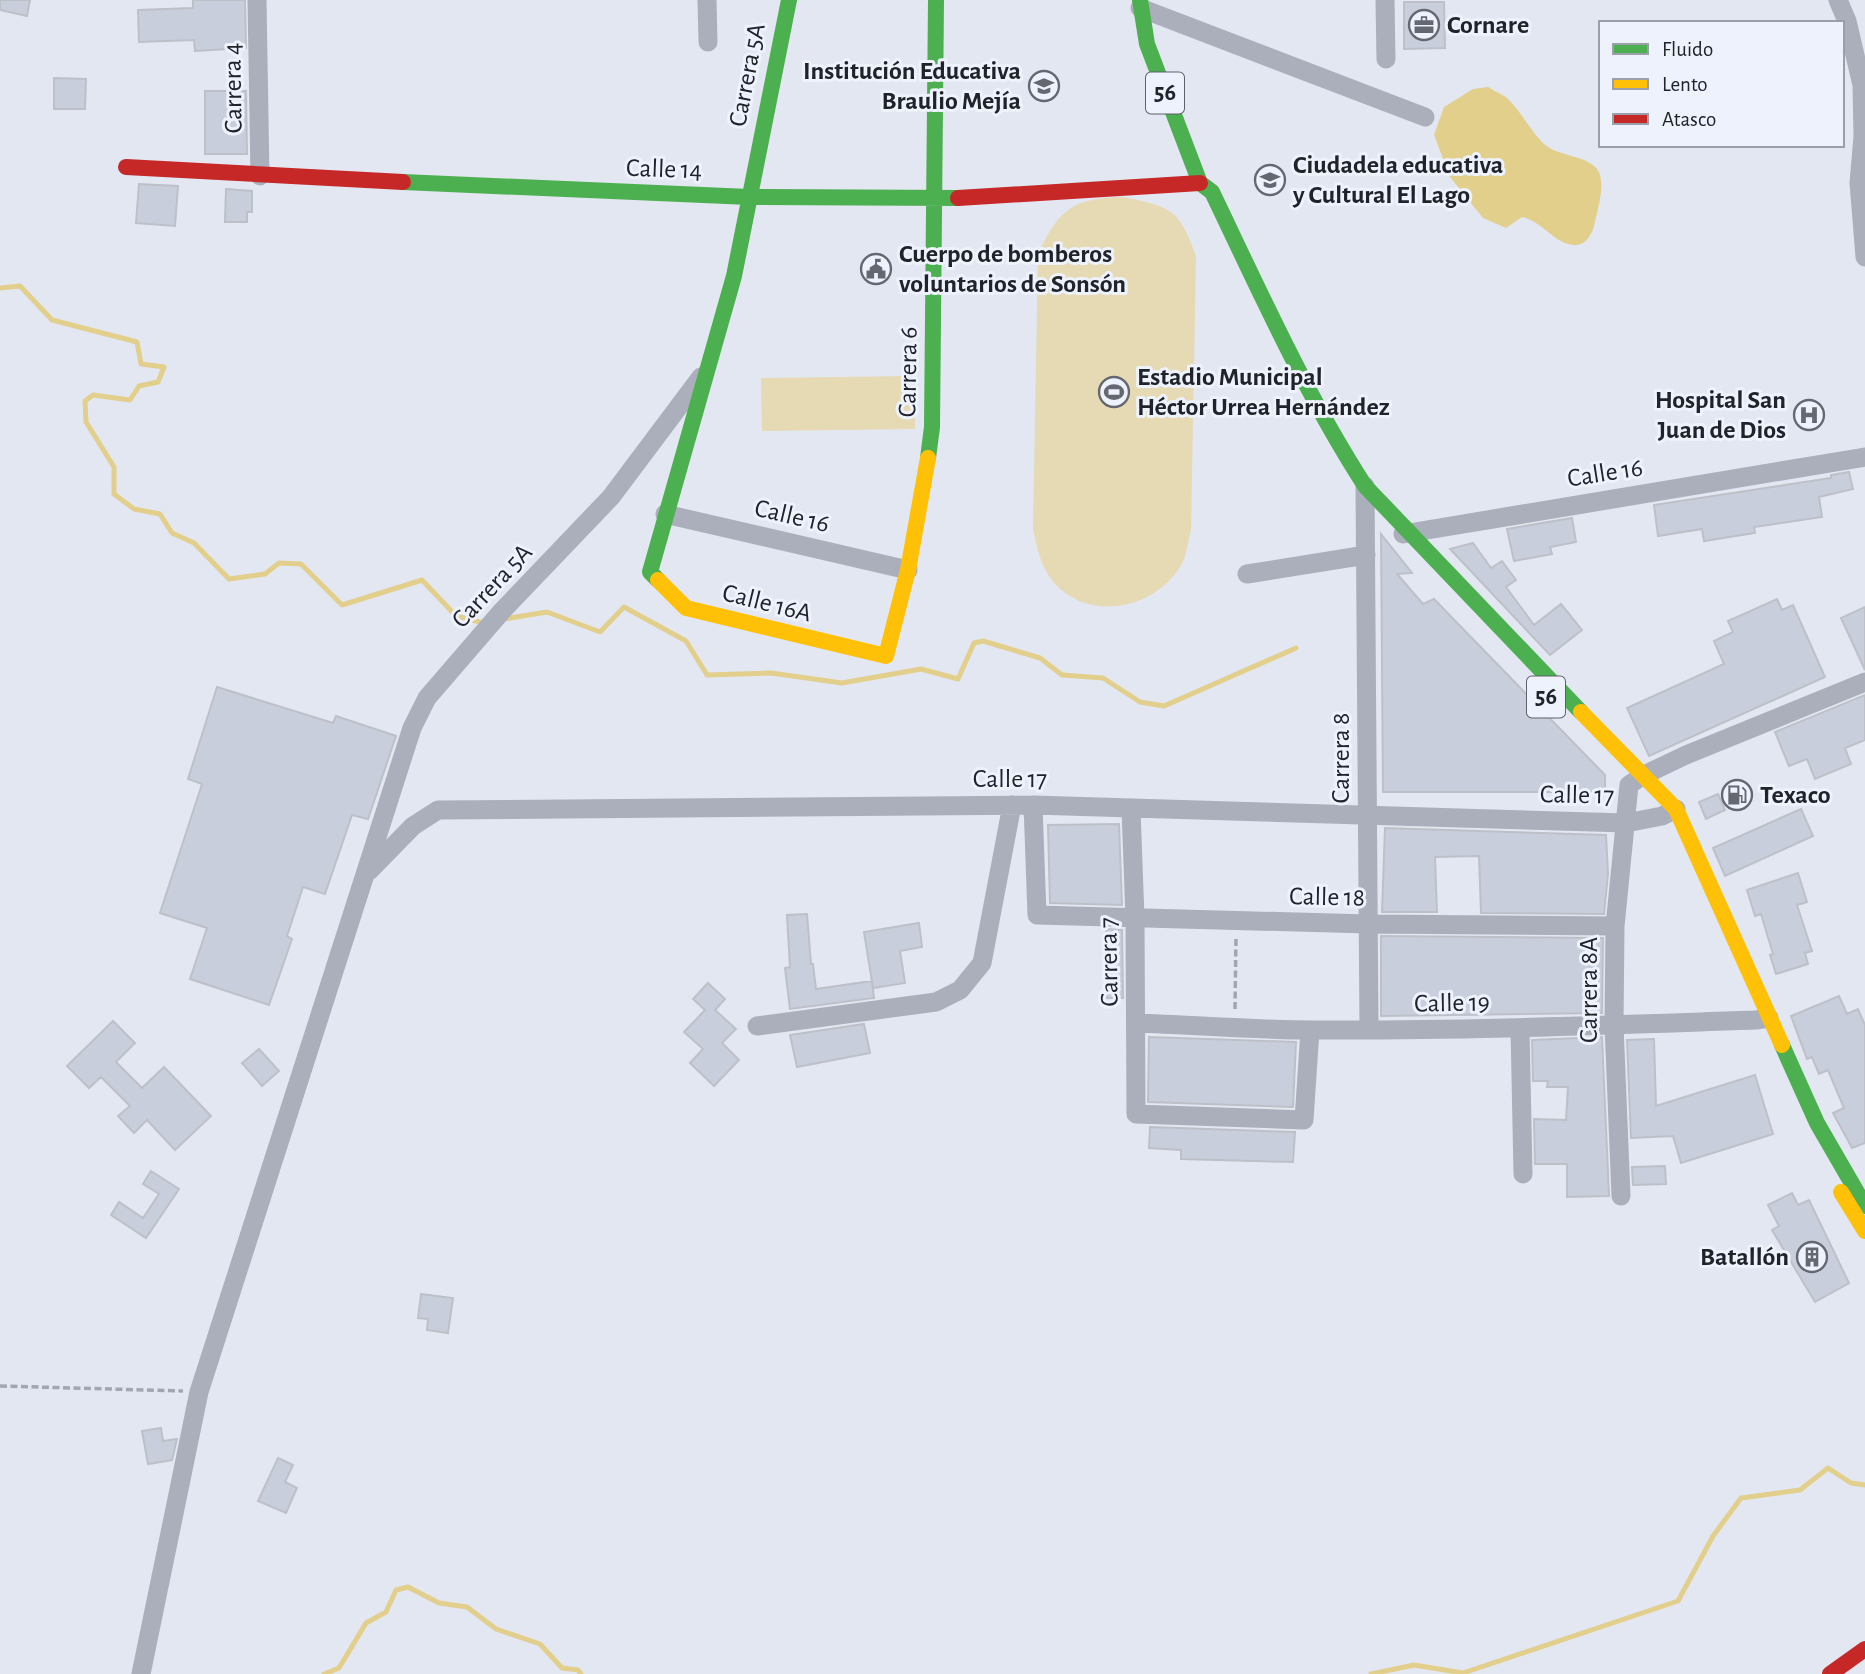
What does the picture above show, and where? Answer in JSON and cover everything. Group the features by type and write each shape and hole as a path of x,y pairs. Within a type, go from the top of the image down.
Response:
{"main road":[{"name":"Carrera 5A","path":"650,572 734,276 789,0"},
{"name":"Carrera 6","path":"886,656 908,570 932,427 936,0"},
{"name":"56","path":"1140,4 1147,44 1200,183 1198,196 1295,390 1340,472 1402,534 1630,779 1669,813 1762,1019 1806,1129 1865,1231"},
{"name":"Calle 14","path":"126,167 260,176 749,197 935,199 1200,183"},
{"name":"56","path":"1402,534 1601,755"},
{"name":"Calle 16A","path":"650,572 686,608 886,656"},
{"name":"56","path":"1762,1019 1865,1206"},
{"path":"1830,1674 1865,1649"}],"street":[{"name":"Carrera 4","path":"257,0 260,176"},
{"path":"707,0 708,42"},
{"path":"1385,0 1386,59"},
{"path":"1838,0 1847,21 1862,85 1863,136 1859,183 1865,257"},
{"path":"1140,4 1425,117"},
{"name":"Carrera 5A","path":"141,1674 199,1392 412,729 427,698 502,611 611,497 710,364"},
{"name":"Calle 16","path":"1402,534 1865,457"},
{"name":"Carrera 8","path":"1365,495 1369,1030"},
{"name":"Calle 16","path":"665,514 908,570"},
{"path":"1247,574 1366,555"},
{"name":"Calle 17","path":"1630,779 1865,682"},
{"name":"Carrera 8A","path":"1621,1196 1614,1025 1615,926 1630,779"},
{"path":"757,1026 936,1002 960,990 982,963 1012,805"},
{"name":"Calle 17","path":"365,874 413,826 438,810 1033,805 1626,823 1669,813"},
{"name":"Calle 18","path":"1033,805 1037,915 1368,924 1615,926"},
{"name":"Carrera 7","path":"1131,809 1137,1023 1136,1114 1304,1120 1310,1030"},
{"name":"Calle 19","path":"1137,1023 1369,1030 1520,1028 1762,1019"},
{"path":"1520,1028 1524,1174"}],"path":[{"path":"1234,1027 1236,920"},
{"path":"0,1385 199,1392"}],"shaded area":[{"path":"1488,87 1507,98 1544,144 1587,161 1597,169 1601,182 1599,205 1593,229 1583,243 1577,245 1562,242 1536,223 1522,217 1506,228 1483,218 1450,177 1434,135 1444,107 1473,89"},
{"name":"Estadio Municipal Héctor Urrea Hernández","path":"1123,197 1163,207 1171,212 1184,228 1196,256 1191,530 1186,555 1172,578 1141,600 1105,607 1069,596 1054,583 1042,563 1033,528 1038,254 1053,226 1070,209 1092,200"},
{"path":"915,376 915,429 762,431 761,378"}],"building":[{"path":"0,0 30,0 27,16 0,10"},
{"path":"193,0 245,0 246,48 195,51 194,40 139,42 138,10 193,8"},
{"name":"Cornare","path":"1404,2 1444,2 1445,48 1404,49"},
{"path":"54,78 86,79 85,109 54,109"},
{"path":"205,91 246,91 247,154 205,154"},
{"path":"139,184 178,186 175,226 136,223"},
{"path":"226,189 252,191 252,212 247,212 247,222 225,222"},
{"path":"1849,472 1853,489 1819,497 1822,517 1754,527 1755,533 1704,541 1702,529 1658,536 1654,505 1831,478 1831,475"},
{"path":"1572,518 1576,542 1550,547 1552,554 1514,561 1507,529"},
{"path":"1381,534 1412,573 1397,574 1423,604 1434,599 1605,775 1605,792 1383,792"},
{"path":"1473,543 1491,568 1502,561 1516,580 1506,587 1534,625 1561,604 1582,630 1550,655 1450,549"},
{"path":"1777,599 1782,610 1793,605 1825,677 1649,756 1627,708 1724,664 1714,641 1733,632 1728,621"},
{"path":"1865,607 1865,670 1841,618"},
{"path":"217,687 333,723 336,716 396,736 368,819 352,815 325,894 303,887 287,936 292,939 269,1005 190,979 207,928 160,913 202,784 188,779"},
{"path":"1865,695 1865,740 1845,748 1851,764 1815,779 1807,759 1789,766 1775,732"},
{"path":"1718,794 1725,810 1706,819 1699,802"},
{"path":"1801,809 1813,836 1725,876 1713,848"},
{"path":"1119,824 1122,905 1050,903 1048,825"},
{"path":"1385,828 1606,835 1608,874 1604,914 1481,913 1479,856 1435,857 1437,912 1382,912"},
{"path":"1798,873 1807,902 1797,905 1812,951 1805,953 1808,964 1776,974 1761,914 1755,916 1747,890"},
{"path":"807,914 816,989 872,981 874,998 790,1009 785,968 790,967 787,915"},
{"path":"919,923 922,947 900,951 905,983 873,988 864,932"},
{"path":"1106,929 1122,930 1123,998 1107,998"},
{"path":"1381,936 1603,938 1602,1013 1381,1016"},
{"path":"708,983 725,999 715,1010 736,1029 722,1043 739,1060 714,1086 690,1063 703,1049 684,1032 705,1010 693,999"},
{"path":"1839,996 1847,1014 1858,1009 1865,1025 1865,1143 1852,1148 1833,1113 1844,1108 1828,1070 1819,1074 1812,1057 1807,1059 1791,1016"},
{"path":"113,1021 135,1043 116,1062 142,1088 164,1067 211,1116 175,1150 147,1120 134,1133 118,1116 130,1106 101,1077 89,1088 67,1066"},
{"path":"864,1024 870,1053 797,1067 790,1035"},
{"path":"1149,1037 1296,1042 1293,1107 1148,1102"},
{"path":"1602,1037 1609,1196 1567,1197 1567,1164 1535,1164 1534,1119 1566,1120 1568,1087 1547,1087 1548,1081 1533,1081 1532,1040"},
{"path":"1654,1039 1656,1106 1755,1075 1773,1134 1681,1163 1673,1136 1631,1138 1627,1040"},
{"path":"259,1049 279,1071 262,1086 242,1063"},
{"path":"1150,1127 1295,1132 1293,1162 1181,1159 1181,1150 1149,1148"},
{"path":"1665,1166 1666,1184 1633,1185 1632,1167"},
{"path":"151,1171 179,1189 146,1238 111,1215 119,1202 143,1218 159,1194 143,1184"},
{"name":"Batallón","path":"1792,1193 1798,1205 1809,1200 1849,1283 1815,1302 1772,1230 1779,1226 1768,1205"},
{"path":"421,1294 453,1298 448,1333 427,1330 428,1319 418,1318"},
{"path":"161,1428 163,1441 177,1439 172,1460 148,1464 142,1431"},
{"path":"278,1458 293,1465 285,1482 297,1488 286,1513 258,1501"}],"waterway":[{"path":"0,288 20,286 52,320 137,342 141,364 164,367 158,382 139,386 130,400 93,395 85,401 86,422 114,467 114,494 134,509 160,514 172,533 194,543 229,579 265,574 279,563 301,564 342,605 422,580 456,616 484,623"},
{"path":"504,619 547,612 600,632 624,607 686,641 707,675 771,673 842,683 921,669 958,679 974,643 983,641 1040,658 1062,675 1103,678 1140,702 1164,706 1296,648"},
{"path":"1371,1674 1414,1665 1463,1673 1678,1601 1713,1536 1741,1498 1800,1490 1828,1468 1851,1483 1865,1485"},
{"path":"324,1674 339,1668 366,1623 386,1612 396,1590 408,1587 439,1603 467,1607 496,1629 540,1644 562,1668 578,1670 581,1674"}],"traffic: fast":[{"path":"658,580 650,572 734,276 789,0"},
{"path":"928,458 932,427 936,0"},
{"path":"1140,0 1147,44 1200,183 1212,192 1284,342 1343,451 1365,486 1581,712"},
{"path":"403,182 749,197 958,198"},
{"path":"1782,1045 1817,1123 1865,1206"}],"traffic: slow":[{"path":"658,580 686,608 886,656 908,570 928,458"},
{"path":"1581,712 1676,809 1782,1045"},
{"path":"1841,1192 1865,1231"}],"traffic: jam":[{"path":"126,167 403,182"},
{"path":"958,198 1200,183"},
{"path":"1830,1674 1865,1649"}],"place":[{"name":"Cornare","path":"1424,25"},
{"name":"Institución Educativa Braulio Mejía","path":"1044,86"},
{"name":"Ciudadela educativa y Cultural El Lago","path":"1270,180"},
{"name":"Cuerpo de bomberos voluntarios de Sonsón","path":"876,269"},
{"name":"Estadio Municipal Héctor Urrea Hernández","path":"1114,392"},
{"name":"Hospital San Juan de Dios","path":"1809,415"},
{"name":"Texaco","path":"1737,795"},
{"name":"Batallón","path":"1812,1257"}]}
